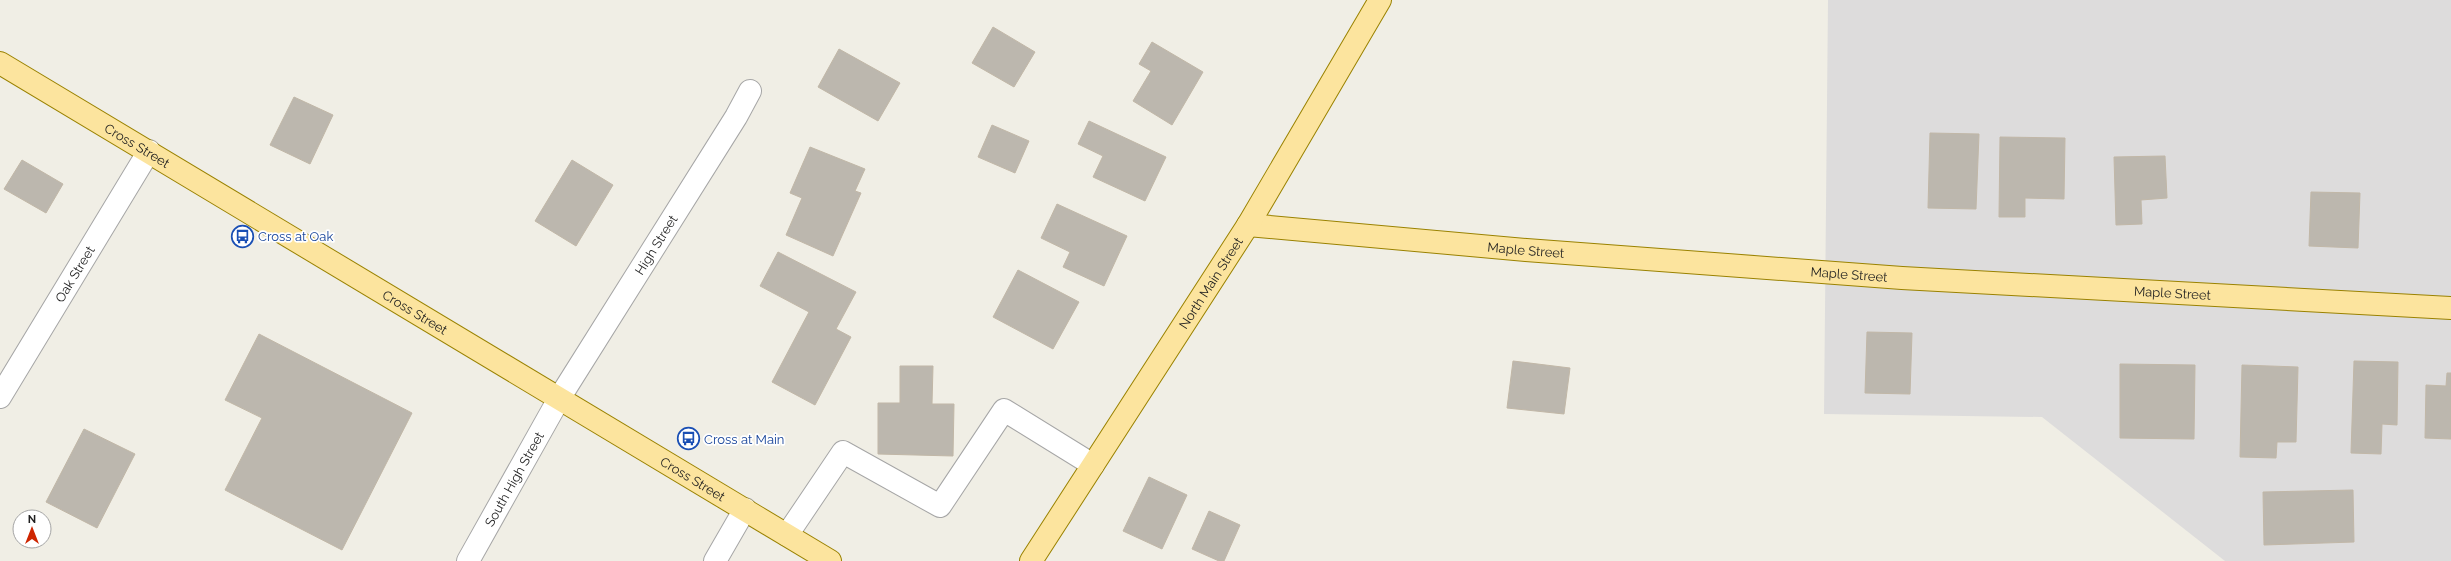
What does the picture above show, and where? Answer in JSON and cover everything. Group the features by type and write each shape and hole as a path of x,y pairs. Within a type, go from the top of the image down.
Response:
{"main road":[{"name":"North Main Street","path":"1031,561 1248,225 1380,0"},
{"name":"Cross Street","path":"0,63 560,397 830,561"},
{"name":"Maple Street","path":"1248,225 1526,250 1902,278 2451,308"}],"street":[{"name":"High Street","path":"560,397 736,117 750,90"},
{"name":"Oak Street","path":"0,397 149,151"},
{"name":"South High Street","path":"468,561 560,397"},
{"path":"787,535 843,452 940,506 1004,410 1093,465"},
{"path":"715,561 745,509"}],"shaded area":[{"path":"1828,0 2451,0 2451,561 2225,561 2042,417 1824,414"}],"building":[{"path":"993,27 1035,52 1014,87 972,63"},
{"path":"1152,42 1203,72 1172,125 1133,101 1151,71 1139,64"},
{"path":"839,49 900,83 878,121 818,87"},
{"path":"294,97 333,115 310,164 270,145"},
{"path":"1089,121 1166,157 1145,201 1093,177 1103,156 1078,144"},
{"path":"992,125 1029,141 1015,173 978,157"},
{"path":"1930,133 1979,134 1976,209 1928,208"},
{"path":"2000,137 2065,138 2064,199 2025,198 2025,217 1999,217"},
{"path":"810,147 865,169 855,191 861,193 833,256 786,235 802,198 790,193"},
{"path":"2165,156 2167,198 2141,200 2142,224 2116,225 2114,157"},
{"path":"22,160 63,184 46,213 4,189"},
{"path":"572,160 613,185 576,246 535,221"},
{"path":"2311,192 2360,193 2358,248 2309,246"},
{"path":"1057,204 1127,236 1104,286 1063,267 1070,252 1041,238"},
{"path":"778,252 856,292 836,329 851,337 815,405 772,382 809,312 760,286"},
{"path":"1018,270 1079,302 1053,349 993,317"},
{"path":"1867,332 1912,333 1910,394 1865,393"},
{"path":"259,334 412,413 342,550 225,490 262,418 225,400"},
{"path":"1513,361 1570,368 1564,414 1507,408"},
{"path":"2354,361 2398,362 2397,425 2382,424 2381,454 2351,453"},
{"path":"2120,364 2195,365 2194,439 2120,438"},
{"path":"2242,365 2298,367 2296,442 2277,442 2276,458 2240,457"},
{"path":"900,366 933,366 932,404 954,404 953,456 878,454 878,403 900,403"},
{"path":"2447,373 2451,373 2451,439 2425,438 2426,385 2446,386"},
{"path":"84,429 135,454 97,528 46,502"},
{"path":"1149,477 1187,495 1162,549 1123,531"},
{"path":"2353,490 2354,542 2264,545 2263,492"},
{"path":"1209,511 1240,525 1224,561 1219,561 1192,549"}],"place":[{"name":"Cross at Oak","path":"242,236"},
{"name":"Cross at Main","path":"688,439"}]}
